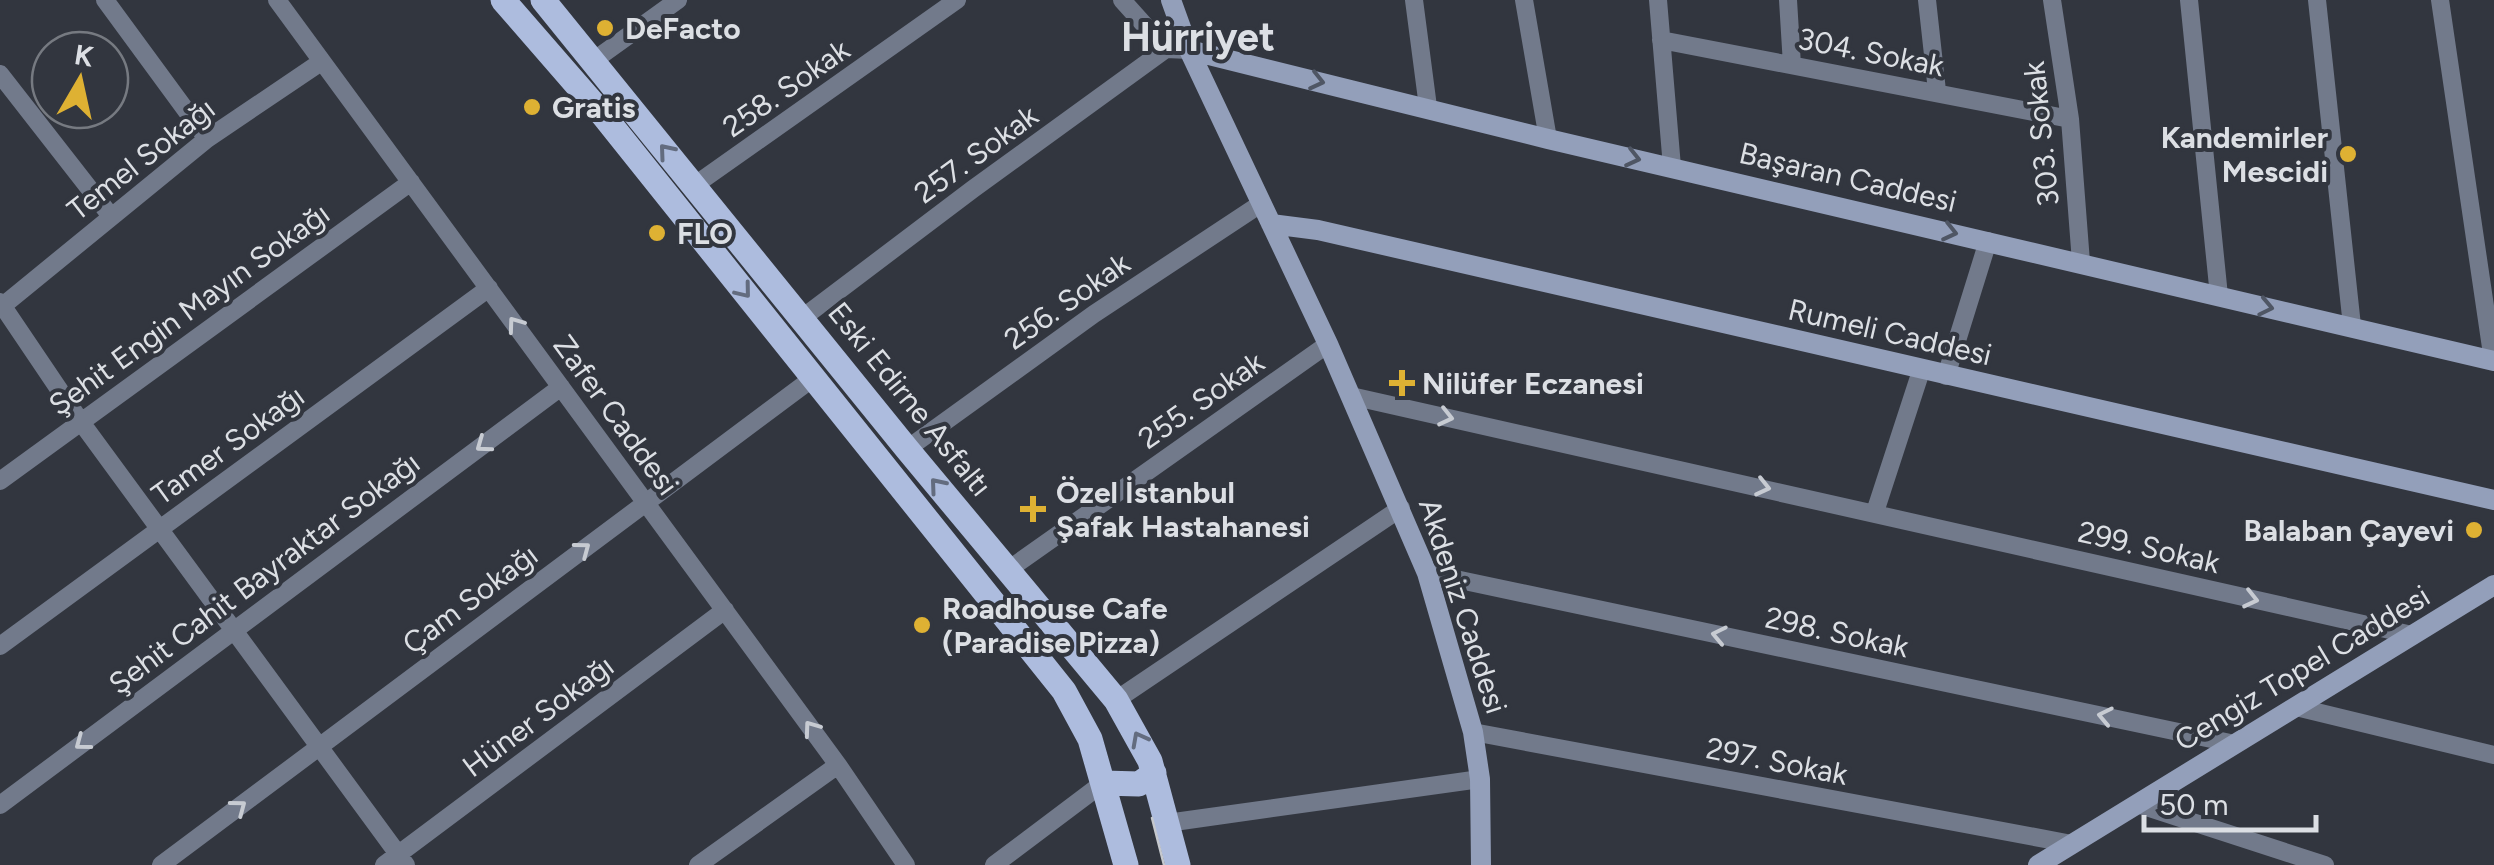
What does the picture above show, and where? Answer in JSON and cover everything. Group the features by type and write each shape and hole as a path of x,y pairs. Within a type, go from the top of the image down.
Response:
{"main road":[{"name":"Eski Edirne Asfaltı","path":"504,0 602,115 1064,691 1090,739 1126,865"},
{"name":"Eski Edirne Asfaltı","path":"543,0 1116,700 1141,740 1154,773 1178,865"},
{"path":"793,351 801,318"},
{"path":"1103,783 1139,784 1154,773"}],"street":[{"path":"105,0 207,139"},
{"name":"Zafer Caddesi","path":"277,0 838,765 906,865"},
{"path":"592,61 678,0"},
{"name":"258. Sokak","path":"695,185 957,0"},
{"path":"1122,0 1166,50 1189,50"},
{"name":"Akdeniz Caddesi","path":"1171,0 1189,50 1328,344 1428,574 1473,732 1480,779 1482,865"},
{"path":"1414,0 1428,108"},
{"path":"1524,0 1548,139"},
{"path":"1658,0 1672,166"},
{"path":"1788,0 1792,65"},
{"path":"1927,0 1936,92"},
{"name":"303. Sokak","path":"2052,0 2070,119 2081,262"},
{"path":"2189,0 2218,296"},
{"path":"2317,0 2352,326"},
{"path":"2440,0 2494,361"},
{"name":"304. Sokak","path":"1662,40 2070,119"},
{"name":"257. Sokak","path":"801,318 1166,50"},
{"name":"Başaran Caddesi","path":"1189,50 1548,139 2494,361"},
{"name":"Temel Sokağı","path":"1,305 207,139 322,62"},
{"path":"0,74 110,215"},
{"name":"Şehit Engin Mayın Sokağı","path":"0,481 411,182"},
{"name":"256. Sokak","path":"907,449 1094,314 1262,203"},
{"name":"Rumeli Caddesi","path":"1272,224 1318,230 2494,500"},
{"path":"1946,376 1988,241"},
{"name":"Tamer Sokağı","path":"0,646 488,288"},
{"path":"1,305 81,422 319,747 396,862"},
{"name":"255. Sokak","path":"1008,570 1328,344"},
{"path":"1874,512 1921,371"},
{"name":"Çam Sokağı","path":"161,865 813,378"},
{"name":"Şehit Cahit Bayraktar Sokağı","path":"0,805 561,387"},
{"name":"299. Sokak","path":"1351,396 2412,636"},
{"path":"1116,700 1401,508"},
{"name":"298. Sokak","path":"1428,574 2235,744"},
{"name":"Cengiz Topel Caddesi","path":"2038,865 2490,592"},
{"name":"Hüner Sokağı","path":"396,862 725,610"},
{"path":"2296,707 2494,755"},
{"name":"297. Sokak","path":"1473,732 2072,844"},
{"path":"698,865 838,765"},
{"path":"1167,823 1480,779"},
{"path":"994,865 1103,783"},
{"path":"2137,804 2325,865"}],"tram line":[{"path":"1152,818 1164,865"}],"place":[{"name":"DeFacto","path":"605,28"},
{"name":"Gratis","path":"532,107"},
{"name":"Kandemirler Mescidi","path":"2348,154"},
{"name":"FLO","path":"657,233"},
{"name":"Nilüfer Eczanesi","path":"1402,383"},
{"name":"Özel İstanbul Şafak Hastahanesi","path":"1033,509"},
{"name":"Balaban Çayevi","path":"2474,530"},
{"name":"Roadhouse Cafe (Paradise Pizza)","path":"922,625"}],"district":[{"name":"Hürriyet","path":"1198,37"}]}
